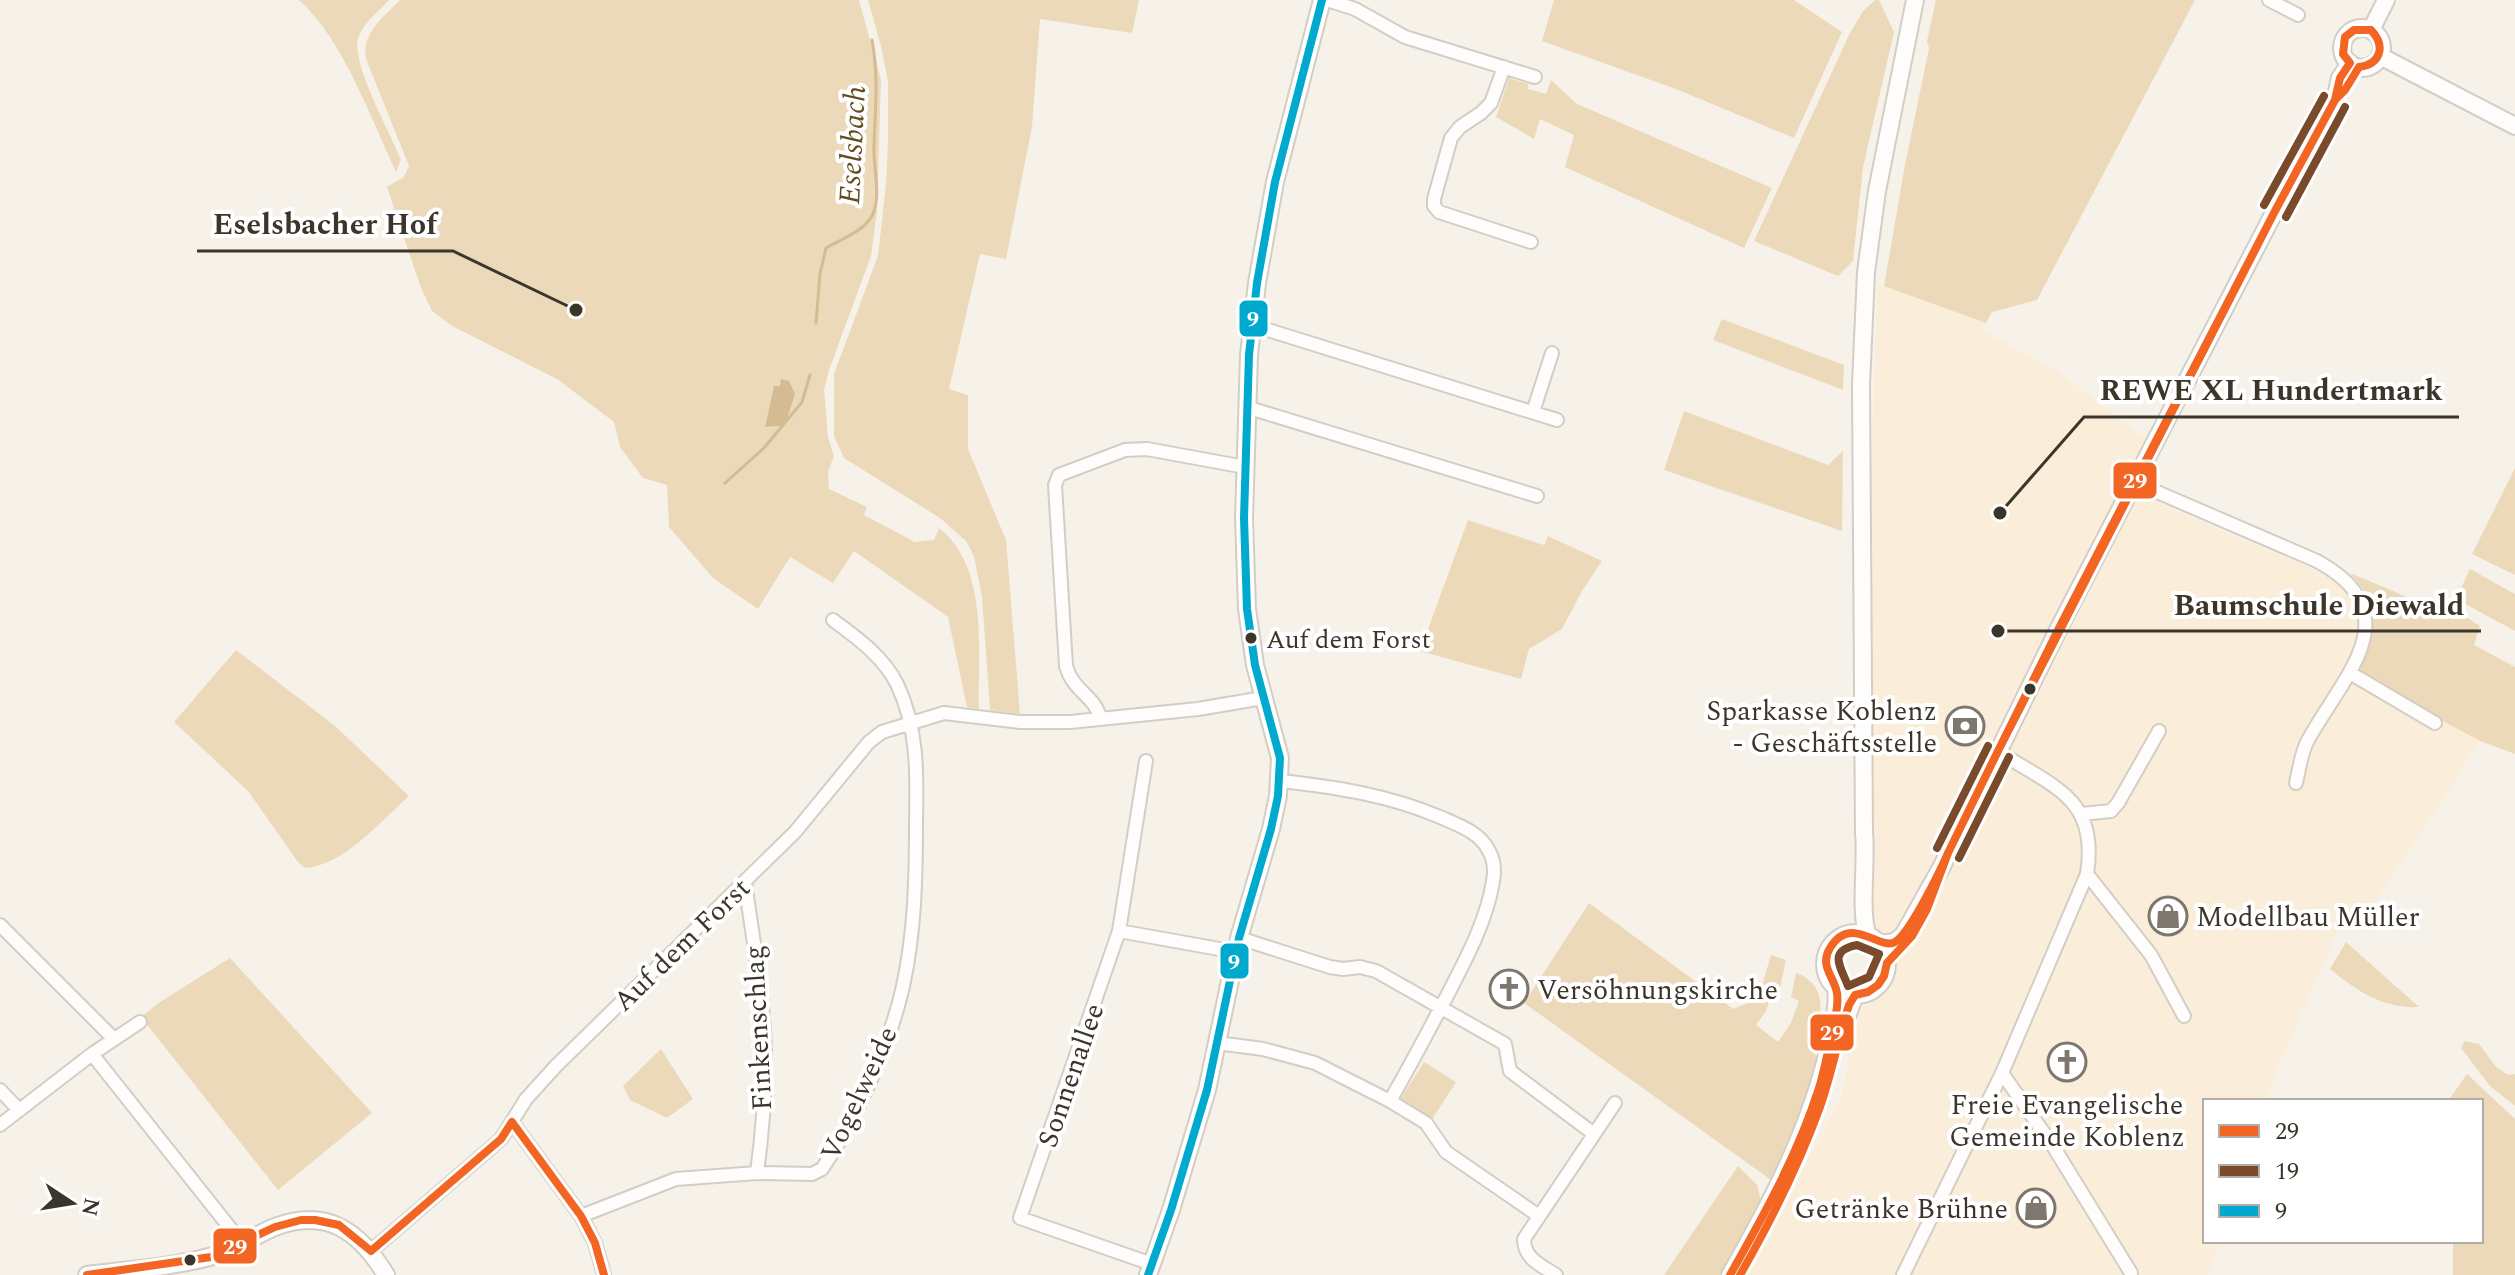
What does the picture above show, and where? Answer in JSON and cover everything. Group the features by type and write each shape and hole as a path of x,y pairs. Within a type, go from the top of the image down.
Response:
{"street":[{"path":"1150,1269 1196,1131 1237,945 1271,829 1280,781 1280,758 1263,698 1248,625 1244,560 1246,407 1257,283 1275,182 1324,0 1355,9 1405,37 1535,77"},
{"path":"1887,963 1864,920 1861,385 1866,272 1877,191 1915,0"},
{"path":"2269,0 2298,15"},
{"path":"2371,30 2386,0"},
{"path":"1730,1275 1775,1190 1811,1110 1823,1074 1837,1009 1836,987 1826,972 1827,955 1836,940 1847,934 1858,933 1874,940 1895,942 1904,934 1942,866 2134,482 2335,100 2340,78 2354,65 2371,65 2380,56 2380,39 2371,30 2354,30 2345,37 2342,48 2354,65"},
{"path":"2380,56 2515,126"},
{"path":"1504,67 1491,103 1451,138 1434,206 1439,212 1531,242"},
{"path":"1252,325 1557,420"},
{"path":"1533,412 1552,353"},
{"path":"1246,407 1537,496"},
{"path":"1100,719 1097,707 1078,689 1066,666 1055,485 1059,475 1125,450 1147,449 1245,467"},
{"path":"2134,482 2317,561 2337,572 2362,604 2367,629 2360,652 2306,744 2296,783"},
{"path":"833,620 863,642 881,661 896,681 912,721"},
{"path":"2350,673 2435,723"},
{"name":"Auf dem Forst","path":"371,1251 501,1139 526,1099 556,1066 795,832 869,742 882,732 944,713 1020,722 1100,719 1198,709 1263,698"},
{"name":"Vogelweide","path":"581,1216 676,1179 757,1173 812,1174 822,1169 859,1102 888,1040 903,985 912,921 916,855 917,780 912,721"},
{"path":"2082,814 2111,811 2125,794 2159,731"},
{"path":"1907,1273 2002,1073 2087,874 2089,856 2082,814 2058,788 1998,751"},
{"name":"Sonnenallee","path":"1146,761 1119,931 1020,1218 1150,1269"},
{"path":"1280,781 1339,787 1389,798 1465,828 1484,844 1492,859 1491,892 1464,963 1390,1101"},
{"path":"1847,934 1853,920 1864,833"},
{"path":"1836,987 1855,995 1875,988 1884,977 1887,963 1917,931 1942,866"},
{"path":"2087,874 2151,955 2184,1016"},
{"name":"Finkenschlag","path":"745,882 761,1001 765,1059 763,1122 757,1173"},
{"path":"0,925 114,1039"},
{"path":"1119,931 1237,945 1330,967 1360,967 1376,971 1505,1044 1510,1071 1594,1134"},
{"path":"1740,1275 1770,1222 1813,1125 1847,1010 1855,995"},
{"path":"0,1125 92,1054 140,1022"},
{"path":"1217,1043 1263,1049 1315,1063 1390,1101 1426,1123 1446,1152 1539,1216"},
{"path":"92,1054 242,1243"},
{"path":"2002,1073 2053,1146 2131,1273"},
{"path":"0,1090 18,1109"},
{"path":"1556,1275 1531,1259 1523,1245 1524,1239 1615,1103"},
{"path":"512,1122 581,1216 595,1243 604,1275"},
{"path":"87,1275 155,1270 211,1257 275,1227 301,1220 315,1220 339,1225 349,1231 371,1251 386,1275"}],"shaded area":[{"path":"299,0 389,0 363,28 357,50 373,99 401,160 396,172 342,58 315,16"},
{"path":"400,0 859,0 881,80 877,212 871,256 824,390 828,437 834,456 828,472 829,489 867,507 864,515 915,542 934,540 939,528 955,545 974,588 979,637 979,709 967,707 948,617 854,551 833,583 790,557 758,609 713,578 669,527 667,485 643,478 620,447 614,422 557,379 452,326 432,311 421,288 387,187 404,177 409,166 366,59 367,41 371,33","holes":["790,385 795,394 782,426 765,427 774,387"]},
{"path":"868,0 1139,0 1132,33 1040,19 1032,127 1006,259 980,254 949,389 968,395 968,449 1006,540 1020,714 990,710 982,597 974,556 966,541 940,518 844,458 834,436 834,374 878,256 886,184 888,82"},
{"path":"1554,0 1794,0 1842,32 1794,138 1676,89 1542,41"},
{"path":"1879,0 1894,32 1863,167 1853,261 1838,276 1754,241 1849,35 1863,11"},
{"path":"1936,0 2195,0 2037,300 1992,312 1986,323 1884,286"},
{"path":"1509,78 1528,84 1528,89 1546,94 1551,80 1577,104 1772,188 1744,248 1565,167 1574,135 1540,119 1534,139 1496,117"},
{"path":"1877,283 1986,323 1983,331 2056,370 2146,438 2123,485 2334,578 2351,595 2358,615 2359,636 2347,668 2480,741 2396,872 2353,932 2341,924 2267,1099 2203,1099 2203,1243 2219,1243 2208,1275 1747,1275 1841,1097 1860,1008 1872,1003 1893,978 1889,948 1869,928 1870,517"},
{"path":"1722,319 1844,365 1843,390 1713,340"},
{"path":"781,379 789,381 795,394 787,419 782,426 765,427 774,386 780,386"},
{"path":"1684,411 1828,465 1843,451 1842,531 1664,470"},
{"path":"2515,468 2515,575 2472,554"},
{"path":"1468,520 1544,545 1548,536 1602,561 1562,629 1529,649 1521,679 1420,651"},
{"path":"2470,569 2515,594 2515,631 2456,599"},
{"path":"2350,573 2450,615 2452,608 2480,626 2474,645 2515,667 2515,754 2480,741 2360,676 2358,671 2371,634 2371,613 2365,591"},
{"path":"236,650 335,726 409,796 361,841 319,865 305,868 298,862 248,791 174,722"},
{"path":"1589,903 1733,1009 1758,999 1771,955 1786,960 1779,993 1772,991 1766,1011 1756,1025 1778,1042 1791,1023 1799,1001 1791,997 1796,973 1815,987 1821,1007 1813,1053 1818,1057 1805,1101 1771,1180 1524,1003"},
{"path":"2346,942 2419,1007 2382,1002 2330,969"},
{"path":"230,958 372,1113 278,1190 141,1017"},
{"path":"2465,1041 2479,1044 2496,1067 2508,1075 2515,1074 2515,1106 2490,1086 2461,1048"},
{"path":"661,1049 693,1099 667,1118 630,1100 623,1086"},
{"path":"1424,1062 1456,1082 1431,1121 1399,1101"},
{"path":"2467,1074 2515,1119 2515,1275 2453,1275 2453,1243 2483,1243 2483,1099 2449,1099"},
{"path":"1738,1166 1757,1185 1761,1200 1720,1275 1664,1275"}],"waterway":[{"name":"Eselsbach","path":"816,323 820,274 826,248 863,226 875,208 876,81 872,40"},
{"name":"Eselsbach","path":"725,483 764,448 802,402 810,375"}],"transit line":[{"name":"9","path":"1148,1275 1207,1090 1239,938 1278,796 1280,758 1255,665 1247,609 1244,518 1249,355 1257,283 1275,182 1322,0"},
{"name":"29","path":"2354,30 2371,30 2379,42 2379,53 2372,62 2359,67 2335,100 2340,78 2350,63 2343,54 2345,37 2354,30"},
{"name":"19","path":"2264,205 2324,96"},
{"name":"29","path":"2275,211 2335,100"},
{"name":"19","path":"2286,217 2345,107"},
{"name":"29","path":"1998,751 2275,211"},
{"name":"29","path":"1998,751 2275,211"},
{"name":"19","path":"1937,848 1988,746"},
{"name":"29","path":"1948,853 1998,751"},
{"name":"29","path":"1948,853 1998,751"},
{"name":"19","path":"1959,858 2009,757"},
{"name":"29","path":"1730,1275 1791,1160 1819,1088 1837,1007 1837,993 1826,960 1830,948 1838,938 1856,933 1881,942 1895,942 1916,915 1948,853"},
{"name":"29","path":"1740,1275 1784,1192 1812,1129 1849,1005 1855,995 1868,992 1878,985 1887,963 1912,936 1927,909 1948,853"},
{"name":"19","path":"1857,945 1879,954 1869,977 1848,986 1839,956 1842,951 1857,945"},
{"name":"29","path":"512,1122 581,1216 595,1243 604,1275"},
{"name":"29","path":"371,1251 501,1139 512,1122"},
{"name":"29","path":"87,1275 211,1257 275,1227 301,1220 339,1225 371,1251"}],"place":[{"name":"Eselsbacher Hof","path":"576,310"},
{"name":"REWE XL Hundertmark","path":"2000,513"},
{"name":"Baumschule Diewald","path":"1998,631"},
{"name":"Auf dem Forst","path":"1251,638"},
{"name":"Sparkasse Koblenz - Geschäftsstelle","path":"1965,726"},
{"name":"Modellbau Müller","path":"2168,916"},
{"name":"Versöhnungskirche","path":"1509,989"},
{"name":"Freie Evangelische Gemeinde Koblenz","path":"2067,1062"},
{"name":"Getränke Brühne","path":"2036,1208"}]}
